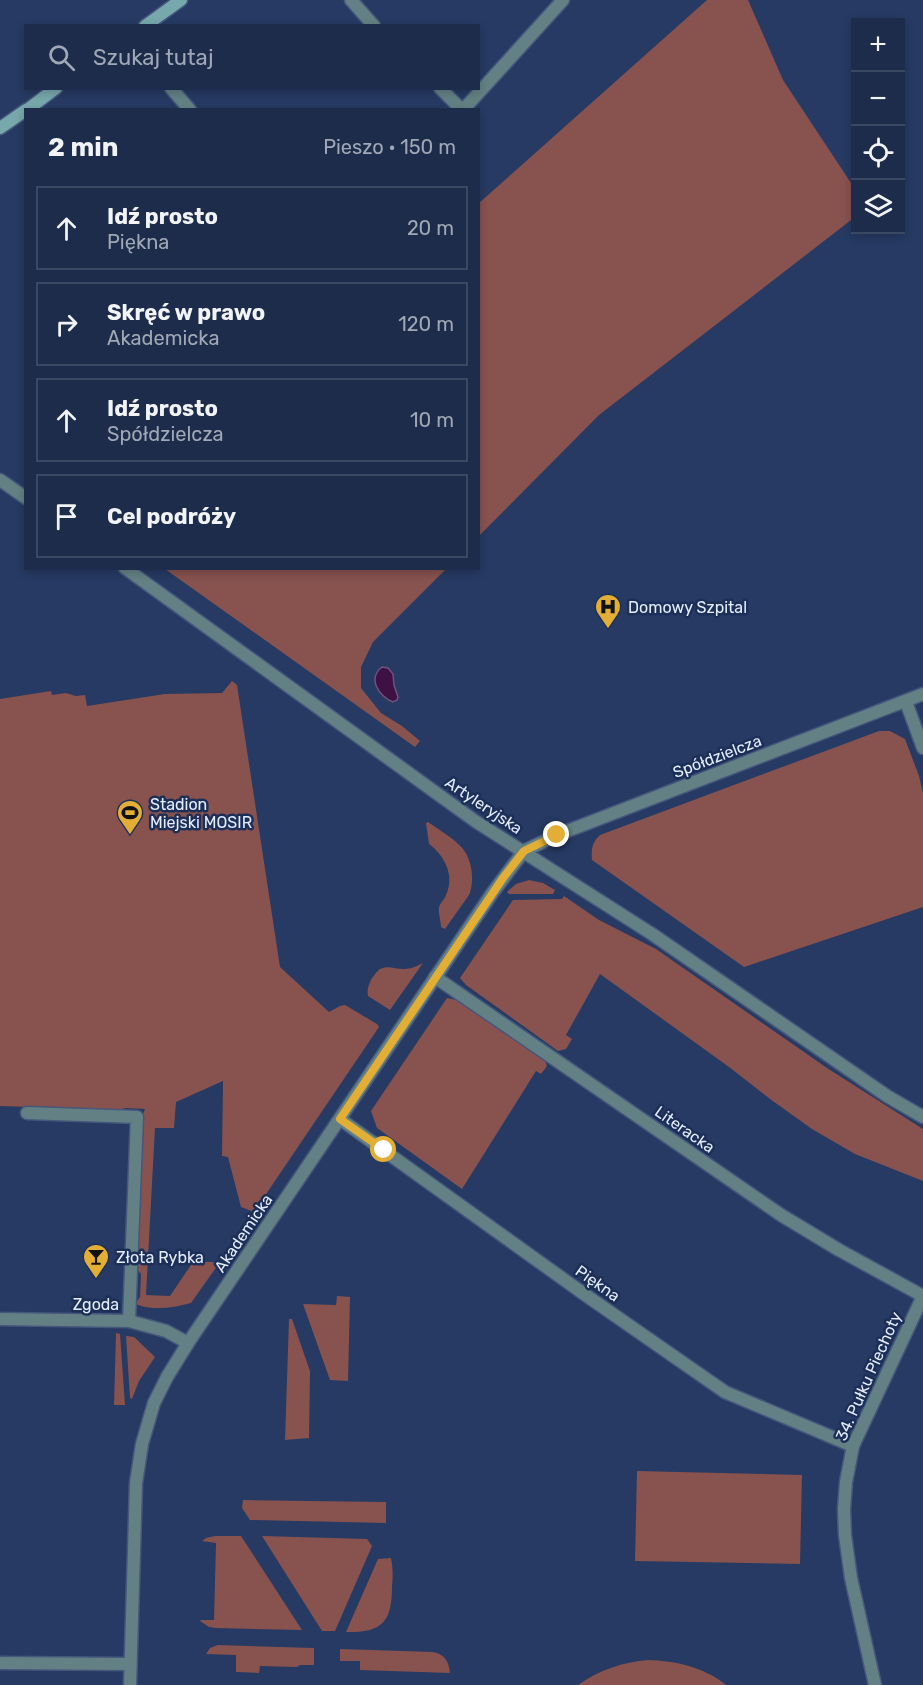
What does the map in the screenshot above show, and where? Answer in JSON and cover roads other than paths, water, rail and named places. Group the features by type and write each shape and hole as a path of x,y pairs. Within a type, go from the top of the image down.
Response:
{"main road":[{"path":"148,24 181,0"},
{"path":"29,108 53,90"},
{"path":"0,128 24,111"}],"street":[{"path":"351,0 372,24"},
{"path":"464,108 563,0"},
{"path":"173,90 188,108"},
{"path":"442,90 460,108"},
{"path":"0,480 24,497"},
{"name":"Artyleryjska","path":"128,570 475,821 652,934 887,1096 923,1117"},
{"name":"Spółdzielcza","path":"524,851 557,835 923,694"},
{"path":"906,702 923,748"},
{"name":"Akademicka","path":"130,1685 136,1483 142,1444 154,1403 188,1343 435,977 524,851"},
{"name":"Literacka","path":"435,977 781,1215 923,1296"},
{"path":"27,1113 137,1117 129,1321"},
{"name":"Piękna","path":"340,1119 725,1392 853,1446"},
{"name":"34. Pułku Piechoty","path":"875,1685 851,1578 845,1535 844,1495 853,1446 923,1296"},
{"name":"Zgoda","path":"0,1319 129,1321 166,1331 188,1343"},
{"path":"0,1664 130,1664"}],"place":[{"name":"Domowy Szpital","path":"608,630"},
{"name":"Stadion Miejski MOSIR","path":"130,836"},
{"name":"Złota Rybka","path":"96,1280"}]}
